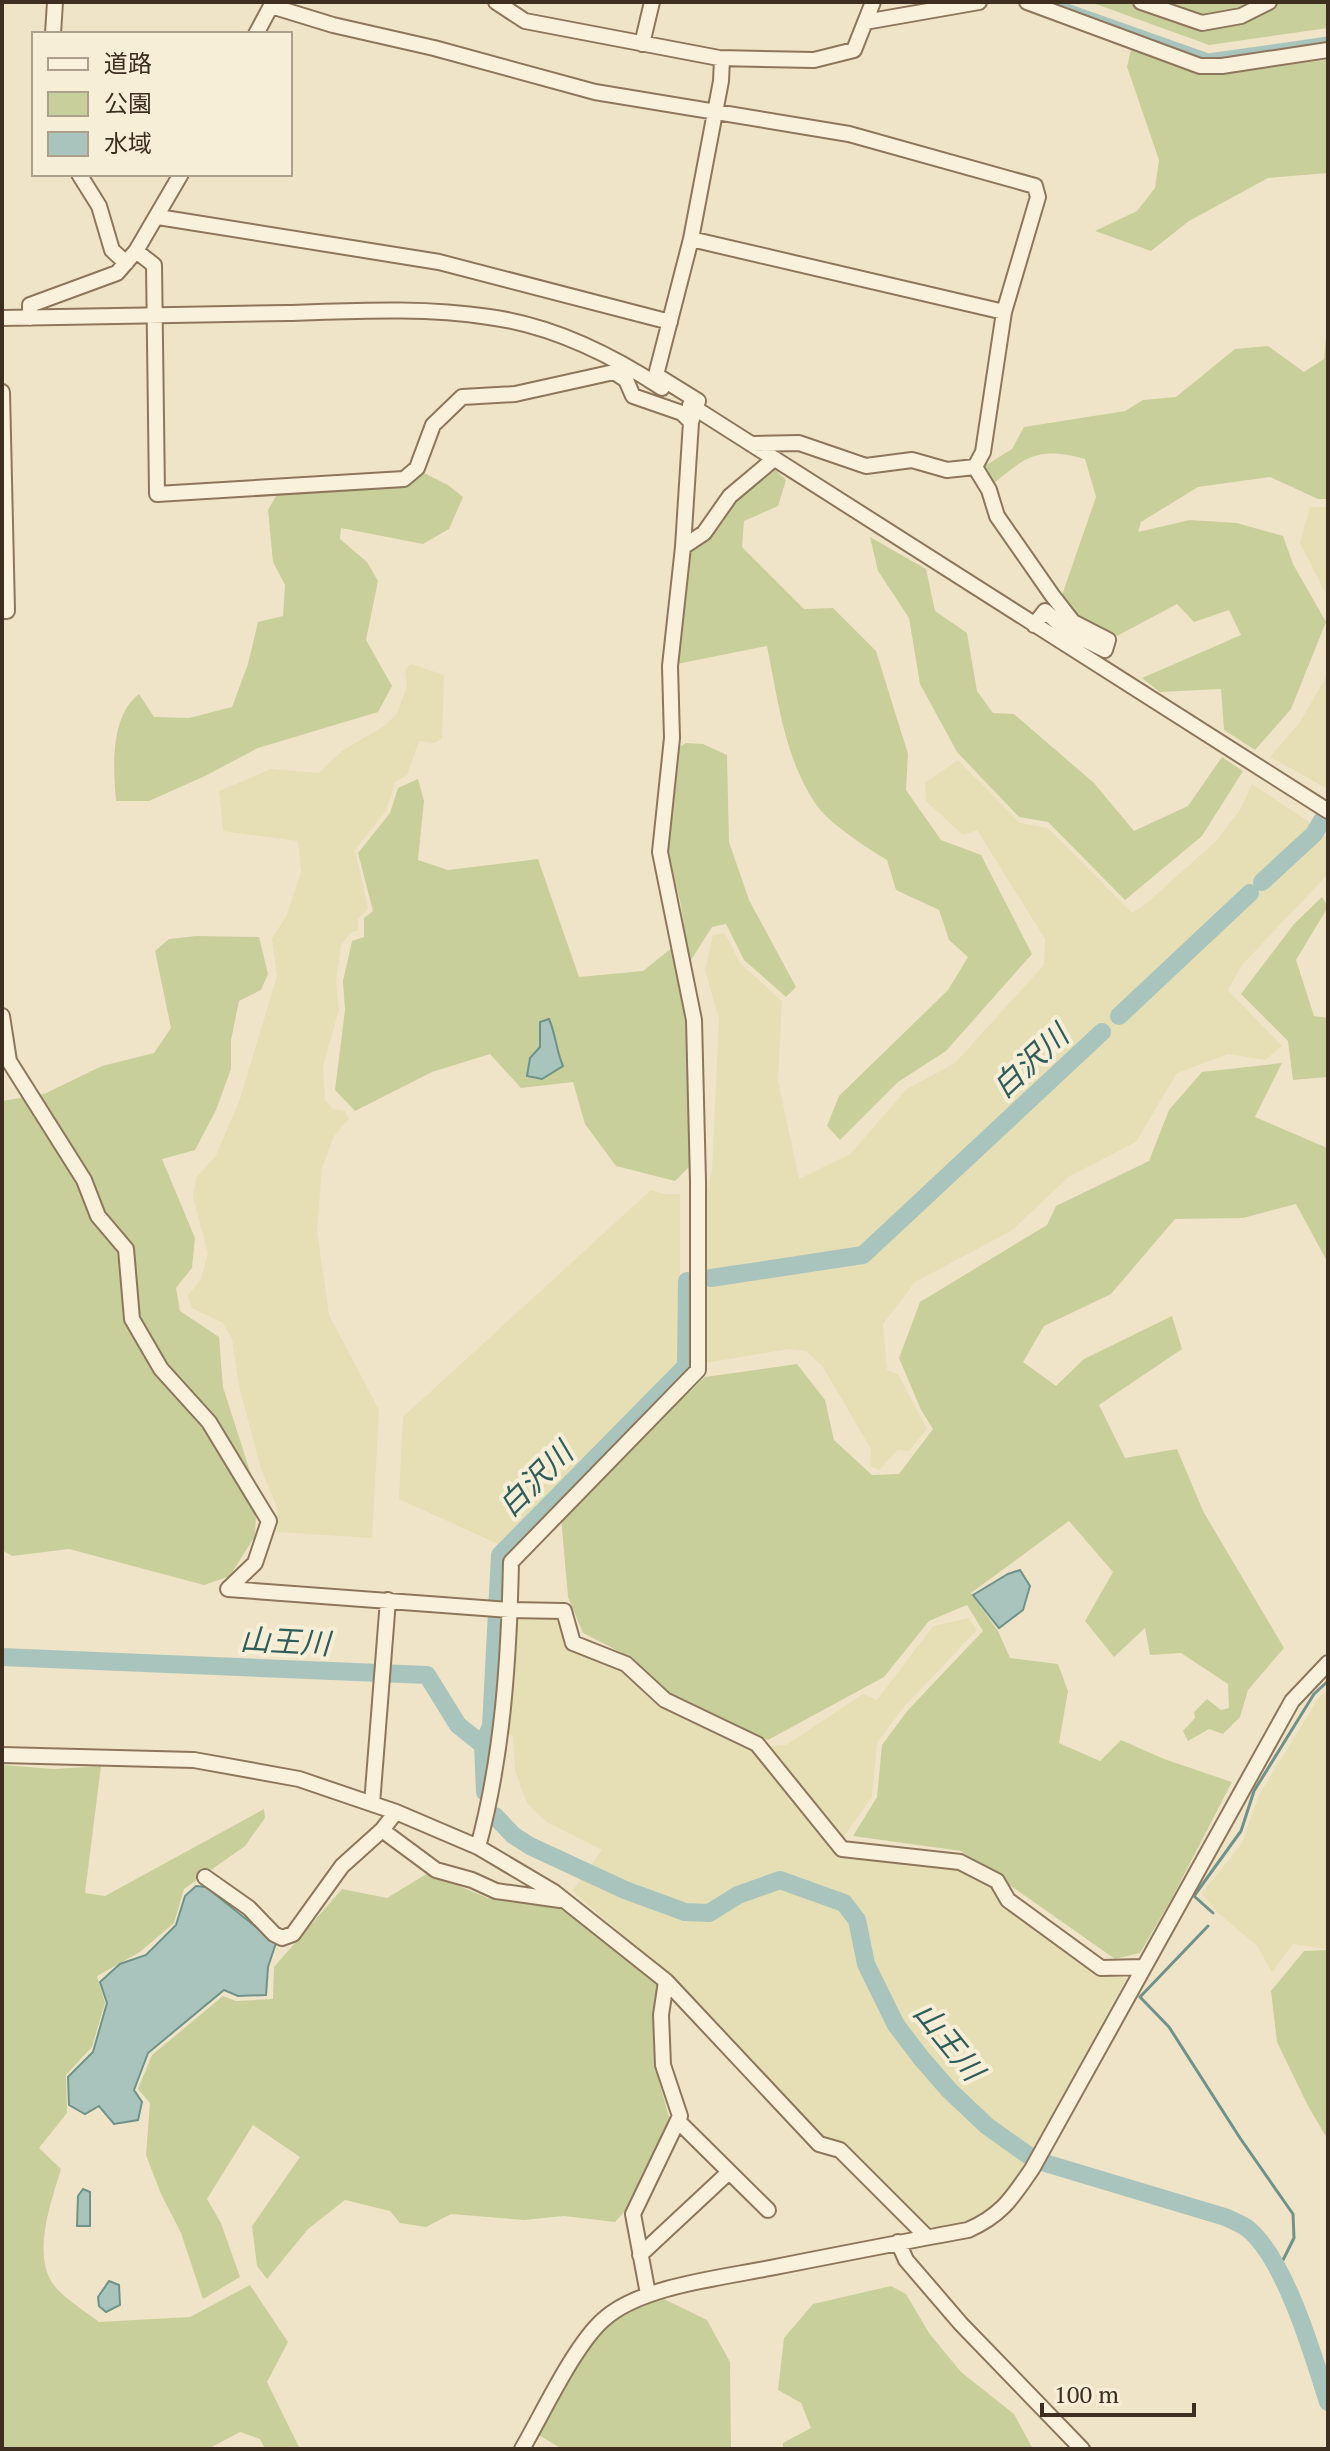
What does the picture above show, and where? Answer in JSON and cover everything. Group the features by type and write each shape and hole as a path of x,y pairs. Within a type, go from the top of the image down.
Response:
{"street":[{"path":"53,32 55,2"},
{"path":"496,2 525,21 722,59 792,61 854,50 873,2"},
{"path":"642,44 652,2"},
{"path":"865,22 979,2"},
{"path":"1027,2 1200,66 1222,66 1328,50"},
{"path":"1141,2 1202,23 1241,16 1269,2"},
{"path":"257,32 271,6 333,25 434,48 595,92 849,134 1035,186 1038,197 1004,312 983,452 975,467"},
{"path":"478,1847 489,1809 499,1748 511,1562 698,1370 694,1020 660,852 672,738 670,666 693,416 698,401 656,375 691,239 721,81 722,59"},
{"path":"80,176 99,206 112,250 126,263"},
{"path":"30,318 30,305 117,273 136,251 180,176"},
{"path":"158,217 439,262 670,322"},
{"path":"691,239 1004,312"},
{"path":"136,251 154,265 157,494 404,479 417,468 433,425 462,397 515,394 614,372 626,380 633,396 693,416 751,444 1328,811"},
{"path":"2,318 355,311 439,312 490,317 576,341 640,373 693,416"},
{"path":"2,392 7,611 2,611"},
{"path":"751,444 799,443 866,466 912,460 947,470 975,467"},
{"path":"683,547 704,533 730,496 774,459"},
{"path":"975,467 989,490 997,516 1052,595 1073,622 1108,640 1105,650 1067,631 1045,611 1034,625"},
{"path":"2,1016 9,1061 84,1180 98,1216 126,1249 132,1319 161,1369 209,1422 269,1521 255,1563 228,1589 510,1610 564,1611 573,1643 626,1664 665,1700 757,1744 842,1849 960,1862 997,1881 1008,1900 1101,1968 1143,1967"},
{"path":"372,1804 388,1600"},
{"path":"522,2449 593,2332 603,2320 627,2303 648,2294 968,2230 986,2222 1003,2209 1032,2169 1292,1701 1328,1663"},
{"path":"2,1755 194,1760 299,1779 396,1812 478,1847 563,1900 666,1981 819,2144 840,2150 926,2236"},
{"path":"205,1877 249,1908 274,1934 282,1938 293,1934 342,1866 382,1830 396,1812"},
{"path":"382,1830 436,1870 472,1880 496,1891 563,1900"},
{"path":"648,2294 633,2214 680,2116 663,2065 661,2015 666,1981"},
{"path":"678,2121 768,2210"},
{"path":"640,2255 729,2172"},
{"path":"898,2242 906,2260 961,2324 1082,2449"}],"shaded area":[{"path":"1310,507 1328,507 1328,598 1300,543"},
{"path":"411,664 444,675 442,738 435,743 419,741 407,775 395,782 386,811 355,850 368,909 358,919 358,931 351,932 341,945 336,982 339,1010 323,1066 325,1100 333,1109 345,1111 349,1119 334,1136 322,1168 317,1231 329,1315 379,1410 372,1538 277,1532 277,1507 261,1469 239,1386 232,1339 223,1323 192,1308 188,1295 201,1279 208,1253 193,1197 196,1178 215,1157 239,1102 277,976 272,938 286,917 301,872 298,841 223,831 219,791 271,769 319,773 342,751 384,726 397,714 407,686 405,670"},
{"path":"1328,669 1328,789 1270,757 1300,722"},
{"path":"958,760 1020,823 1048,828 1132,913 1216,841 1240,810 1252,784 1311,823 1328,839 1328,874 1242,965 1228,990 1282,1046 1265,1060 1228,1054 1177,1073 1136,1142 1070,1176 1011,1231 915,1282 883,1324 887,1370 898,1374 927,1429 909,1451 898,1450 879,1470 870,1466 871,1449 823,1367 806,1351 788,1349 705,1363 707,1189 712,1170 719,1019 705,970 713,935 725,933 740,963 782,1001 778,1081 799,1179 850,1154 907,1089 955,1063 1044,965 1045,939 977,830 963,835 926,801 925,783"},
{"path":"651,1190 680,1194 680,1363 498,1544 399,1499 403,1417"},
{"path":"515,1615 560,1617 569,1649 628,1674 752,1747 786,1745 863,1694 877,1700 933,1626 969,1618 977,1630 903,1708 877,1743 872,1797 844,1836 845,1855 961,1871 991,1884 1003,1904 1099,1975 1118,1974 1126,1979 1023,2168 998,2205 985,2216 943,2229 927,2230 844,2143 822,2137 669,1975 572,1891 602,1850 547,1822 527,1803 515,1771 513,1736 506,1733"},
{"path":"1328,1689 1328,1949 1293,1944 1272,1972 1257,1946 1217,1912 1202,1893 1242,1843 1259,1795 1318,1699"}],"green space":[{"path":"1090,2 1328,2 1328,28 1209,45"},
{"path":"1131,49 1201,75 1328,60 1328,173 1268,178 1189,221 1151,251 1095,231 1137,211 1155,188 1159,160 1127,67"},
{"path":"1328,314 1328,499 1318,499 1270,477 1198,487 1141,522 1138,532 1190,520 1237,523 1283,536 1293,564 1326,622 1291,709 1255,750 1224,730 1221,689 1160,692 1142,678 1241,635 1229,610 1194,622 1177,604 1115,637 1079,617 1062,595 1096,497 1085,459 1056,454 1035,456 994,483 983,467 1012,449 1024,427 1125,411 1143,400 1176,397 1235,349 1268,346 1304,372 1324,359"},
{"path":"774,469 786,480 778,506 744,521 742,547 804,609 833,608 876,651 908,754 906,790 941,840 981,855 1032,954 946,1051 898,1082 840,1140 827,1126 839,1096 948,990 968,957 949,940 939,910 896,890 887,860 838,827 815,803 789,747 767,646 677,664 688,552 732,499"},
{"path":"424,473 463,497 449,529 423,544 341,528 340,539 367,562 378,581 366,640 392,686 378,712 258,748 149,801 116,801 114,773 118,729 123,715 139,694 154,717 189,718 232,707 248,664 258,622 283,616 285,585 273,562 268,510 280,489 406,484"},
{"path":"870,537 926,569 935,611 967,633 977,691 993,713 1014,714 1094,783 1134,831 1188,806 1222,757 1243,771 1202,836 1125,900 1048,822 1019,817 957,752 920,684 909,618 878,571"},
{"path":"686,743 703,744 727,755 729,842 749,900 796,987 786,997 744,960 726,924 712,927 689,963 681,905 667,849 676,749"},
{"path":"418,779 424,801 418,860 448,870 538,859 579,977 643,971 673,947 688,1013 690,1166 675,1181 616,1166 585,1124 573,1082 521,1088 490,1054 432,1072 355,1111 335,1090 345,1010 343,981 352,941 364,937 364,918 373,911 358,853 390,813 398,788"},
{"path":"1322,897 1328,907 1296,960 1314,1016 1328,1018 1328,1077 1293,1080 1288,1041 1241,994 1294,924"},
{"path":"259,937 268,974 261,990 239,1001 231,1040 231,1069 216,1110 195,1150 162,1159 195,1238 192,1268 176,1288 180,1311 219,1337 223,1387 257,1493 255,1536 230,1576 204,1585 69,1549 12,1556 2,1550 2,1101 44,1094 102,1066 154,1053 171,1028 155,951 169,939"},
{"path":"1282,1063 1255,1117 1325,1147 1328,1152 1328,1263 1296,1204 1243,1218 1175,1219 1111,1294 1044,1326 1023,1362 1056,1386 1084,1359 1172,1316 1182,1349 1099,1405 1125,1458 1177,1449 1203,1511 1284,1648 1248,1690 1240,1717 1223,1734 1209,1729 1188,1741 1183,1731 1195,1718 1194,1712 1207,1699 1221,1710 1229,1708 1228,1684 1181,1653 1150,1655 1145,1628 1114,1657 1085,1621 1113,1572 1069,1521 971,1593 998,1631 1010,1658 1058,1664 1068,1691 1059,1743 1100,1761 1121,1740 1164,1759 1232,1782 1140,1953 1115,1959 961,1851 853,1836 877,1797 882,1745 908,1710 983,1631 967,1605 929,1621 884,1677 768,1740 674,1696 626,1655 583,1633 568,1597 561,1517 705,1377 797,1364 825,1400 834,1440 872,1475 899,1474 933,1429 921,1410 899,1358 920,1302 1047,1225 1056,1206 1149,1161 1169,1110 1202,1072"},
{"path":"2,1765 54,1769 101,1766 85,1893 105,1896 264,1809 265,1818 245,1846 184,1889 174,1923 140,1952 97,1976 105,2003 92,2047 66,2075 67,2113 39,2148 61,2169 48,2215 44,2248 49,2278 58,2290 99,2322 190,2317 250,2285 288,2342 267,2382 300,2449 265,2449 260,2439 240,2432 208,2449 2,2449"},
{"path":"428,1873 488,1898 561,1909 657,1983 655,2066 670,2121 628,2208 615,2222 564,2216 524,2220 451,2214 426,2227 400,2223 390,2211 345,2200 308,2229 267,2279 257,2266 252,2226 300,2157 253,2125 207,2199 221,2223 240,2277 203,2299 181,2233 146,2155 150,2103 138,2089 152,2055 223,1996 236,2001 273,1999 274,1967 342,1889 387,1898"},
{"path":"1328,1950 1328,2140 1277,2042 1271,1991 1304,1951"},
{"path":"891,2286 906,2294 929,2333 961,2372 1014,2414 1033,2449 783,2449 783,2443 811,2428 801,2403 778,2390 784,2338 813,2304"},
{"path":"664,2299 707,2320 730,2362 731,2449 562,2449 539,2435 578,2363 602,2330 637,2304"}],"water":[{"path":"549,1019 563,1066 542,1079 527,1076 530,1058 540,1047 540,1022"},
{"path":"1020,1570 1030,1586 1023,1610 999,1628 973,1595"},
{"path":"196,1886 206,1887 276,1943 268,1967 266,1995 238,1996 224,1990 148,2053 134,2090 142,2102 138,2120 114,2124 99,2106 85,2114 69,2105 68,2077 93,2052 107,2003 100,1982 120,1964 146,1955 176,1925 185,1896"},
{"path":"83,2189 90,2192 90,2226 77,2226 78,2196"},
{"path":"109,2281 119,2285 120,2305 106,2312 99,2306 98,2297"}],"waterway":[{"path":"1047,2 1208,59 1328,42"},
{"name":"白沢川","path":"1262,882 1314,834 1323,819"},
{"name":"白沢川","path":"1119,1016 1250,893"},
{"name":"白沢川","path":"711,1278 863,1255 1102,1032"},
{"name":"白沢川","path":"485,1792 483,1745 491,1726 500,1555 686,1366 687,1281"},
{"name":"山王川","path":"2,1657 427,1675 458,1725 483,1745"},
{"path":"1213,1913 1194,1896 1241,1831 1254,1791 1314,1694 1328,1681"},
{"name":"山王川","path":"495,1816 513,1835 530,1846 625,1890 685,1912 709,1913 738,1895 780,1880 844,1903 857,1920 866,1964 896,2025 949,2090 987,2126 1045,2163 1225,2217 1247,2228 1261,2242 1274,2261 1296,2309 1328,2402"},
{"path":"1208,1926 1140,1997 1169,2027 1293,2214 1294,2238 1279,2268"}]}
